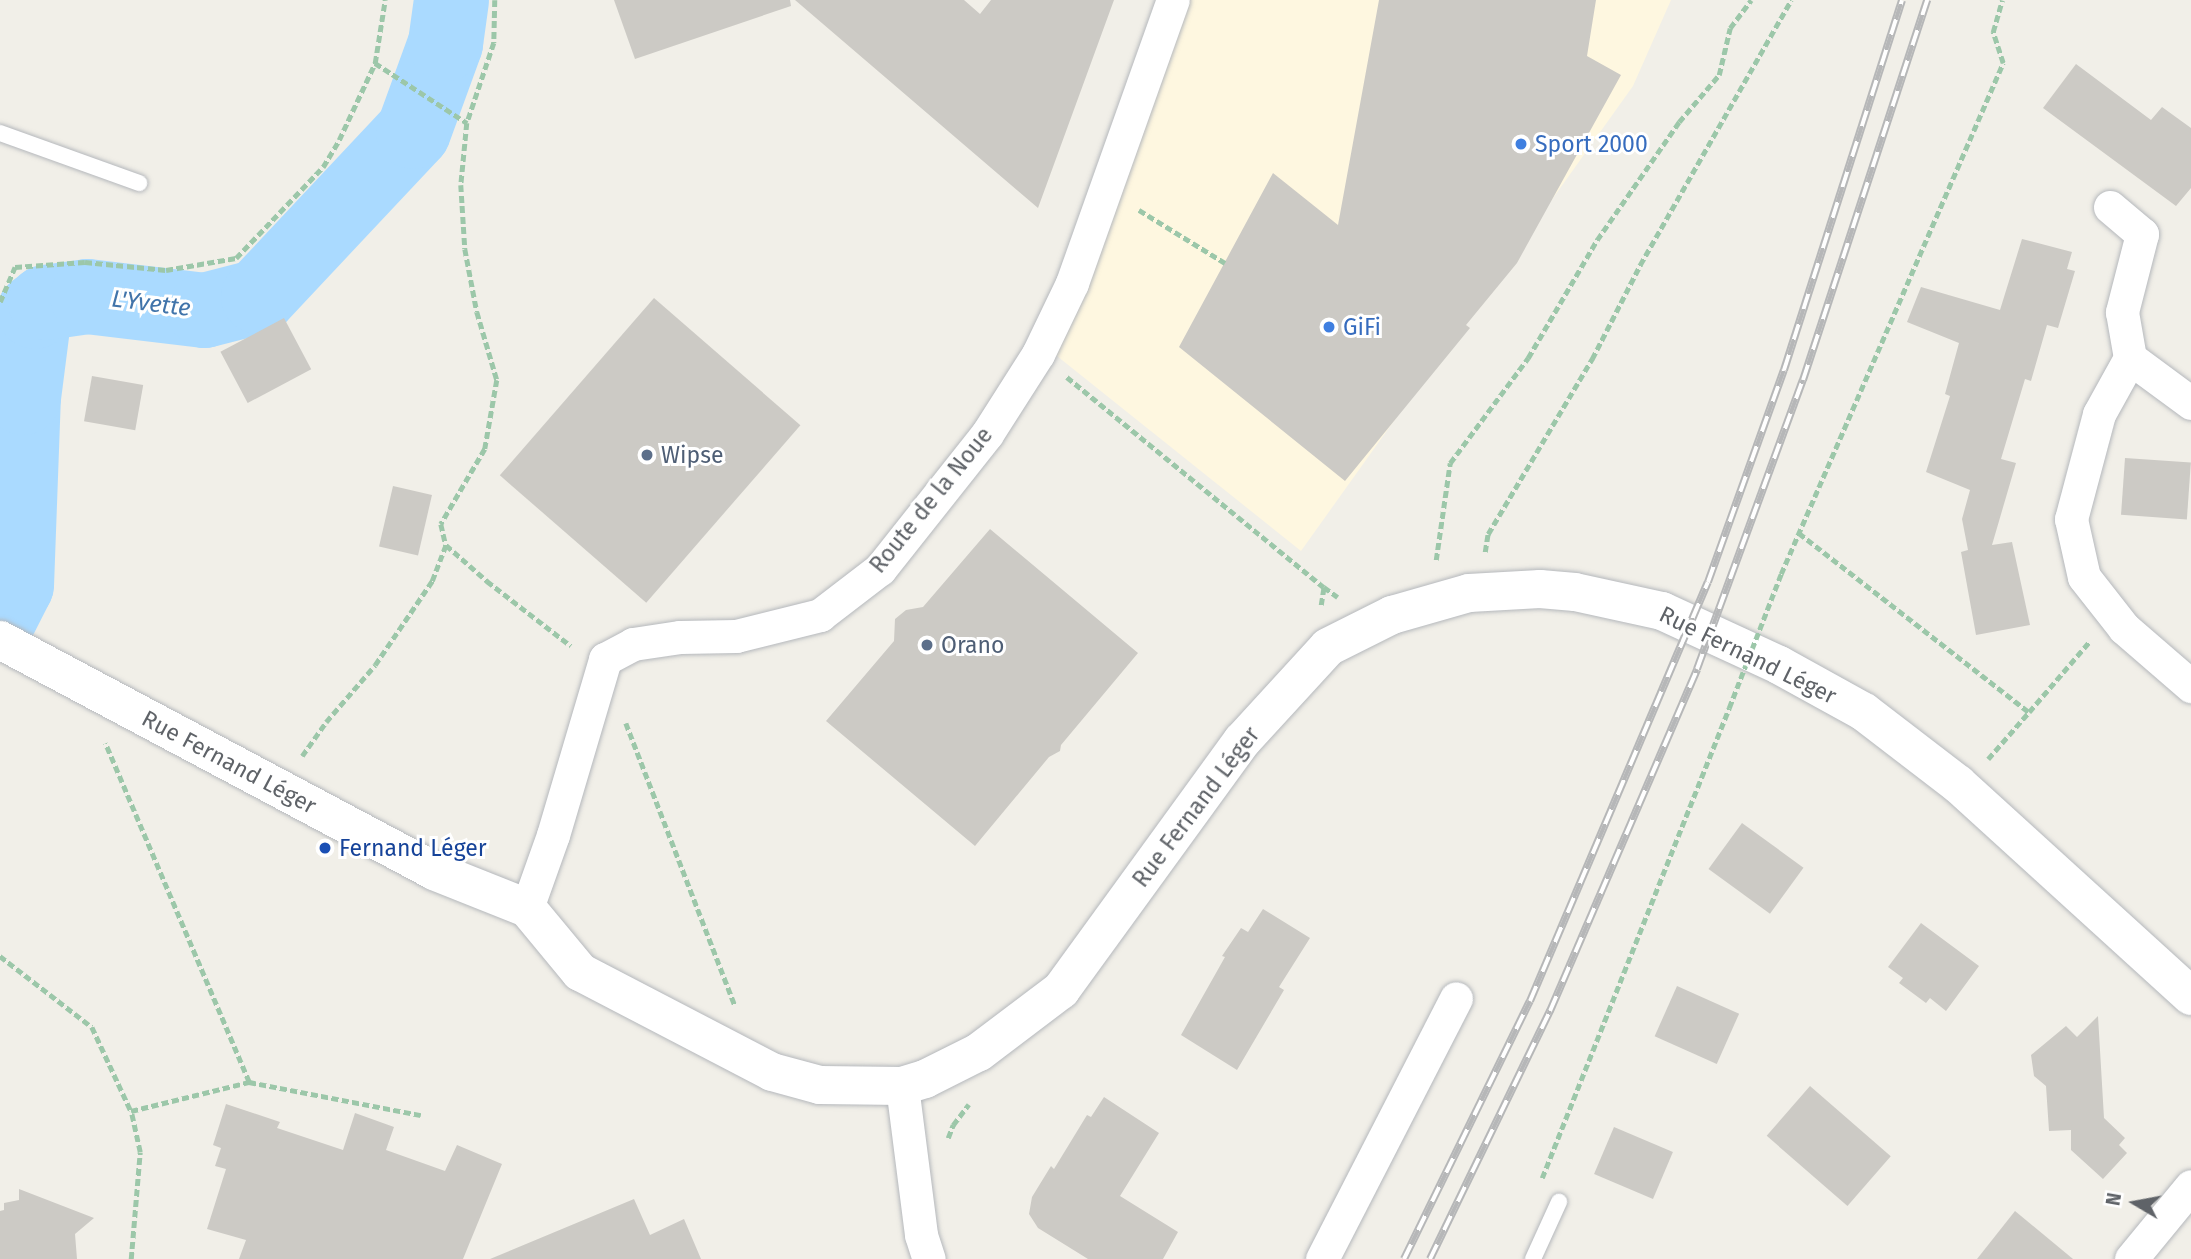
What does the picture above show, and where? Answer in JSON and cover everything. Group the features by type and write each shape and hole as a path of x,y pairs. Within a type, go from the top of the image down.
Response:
{"street":[{"name":"Route de la Noue","path":"527,908 596,698 605,659 633,644 680,637 736,636 820,615 880,569 987,434 1038,354 1072,283 1173,0"},
{"path":"2110,207 2142,234 2122,312 2130,358 2099,414 2071,519 2084,577 2124,628 2191,686"},
{"path":"2130,358 2191,403"},
{"name":"Rue Fernand Léger","path":"0,640 434,871 527,908 580,972 772,1072 820,1085 902,1086 925,1079 979,1052 1061,990 1242,741 1328,647 1392,615 1469,593 1540,589 1575,592 1662,611 1779,665 1864,712 1958,784 2191,996"},
{"path":"1322,1259 1456,999"},
{"path":"902,1086 921,1251"},
{"path":"2131,1259 2191,1186"}],"lane":[{"path":"0,132 139,183"},
{"path":"1533,1259 1559,1202"}],"path":[{"path":"0,302 15,267 85,262 166,270 236,258 323,167 340,140 375,63 385,0"},
{"path":"495,0 494,43 467,123 461,185 465,249 477,312 497,380 485,449 441,524 446,545 487,582 574,648 572,659"},
{"path":"1434,567 1450,463 1528,358 1597,240 1679,122 1719,75 1730,28 1751,0"},
{"path":"1484,558 1488,534 1592,359 1640,265 1791,0"},
{"path":"1539,1185 1781,573 1965,156 2003,63 1993,32 2002,0"},
{"path":"375,63 467,123"},
{"path":"1105,190 1225,263"},
{"path":"1038,354 1324,587"},
{"path":"1799,533 2029,712"},
{"path":"279,788 326,722 376,665 432,581 446,545"},
{"path":"1983,764 2112,615"},
{"path":"1750,623 1773,633"},
{"path":"596,698 620,708 737,1009"},
{"path":"103,738 250,1082"},
{"path":"0,956 92,1027 131,1111 140,1152 131,1259"},
{"path":"944,1149 953,1125 988,1080 979,1052"},
{"path":"131,1111 250,1082 421,1115"}],"shaded area":[{"path":"1173,0 1671,0 1633,86 1301,551 1052,352"}],"building":[{"path":"614,0 790,0 791,6 635,59"},
{"path":"795,0 964,0 980,14 991,0 1114,0 1038,208"},
{"path":"1379,0 1596,0 1587,56 1621,75 1517,263 1466,325 1470,328 1345,481 1179,347 1273,173 1338,225"},
{"path":"2076,64 2151,120 2162,107 2191,128 2191,188 2176,206 2043,108"},
{"path":"2022,239 2072,252 2067,269 2075,271 2058,328 2047,325 2031,381 2025,379 2001,459 2016,463 1992,545 2012,542 2030,625 1976,635 1961,552 1968,550 1962,519 1970,490 1926,472 1950,396 1945,394 1959,343 1907,322 1921,287 2000,310"},
{"name":"Wipse","path":"654,298 800,425 646,603 500,475"},
{"path":"284,318 311,369 248,403 220,352"},
{"path":"92,376 143,385 135,430 84,421"},
{"path":"2125,458 2191,463 2187,519 2121,515"},
{"path":"393,486 432,495 418,555 379,546"},
{"path":"990,529 1138,653 1061,745 1060,751 1049,757 975,846 826,721 894,641 895,619 906,610 923,607"},
{"path":"1742,823 1803,868 1770,914 1708,869"},
{"path":"1263,909 1310,938 1279,987 1284,990 1237,1070 1181,1035 1225,957 1222,956 1241,928 1248,932"},
{"path":"1921,923 1979,966 1946,1011 1930,998 1926,1003 1899,983 1903,978 1888,967"},
{"path":"1677,986 1739,1014 1717,1064 1655,1036"},
{"path":"2098,1016 2104,1118 2125,1138 2119,1145 2127,1153 2103,1179 2071,1150 2071,1130 2049,1131 2046,1086 2034,1076 2031,1055 2066,1026 2077,1037"},
{"path":"1810,1086 1891,1156 1847,1206 1767,1136"},
{"path":"1104,1097 1159,1133 1120,1196 1178,1232 1163,1259 1088,1259 1038,1228 1029,1214 1032,1197 1051,1166 1054,1169 1087,1115 1091,1117"},
{"path":"226,1104 280,1122 277,1128 343,1150 355,1113 394,1127 386,1150 445,1171 457,1145 502,1164 463,1259 239,1259 246,1240 207,1229 226,1169 215,1166 221,1148 213,1145"},
{"path":"1614,1127 1673,1152 1653,1199 1594,1174"},
{"path":"19,1189 94,1218 75,1234 77,1259 0,1259 0,1211 4,1210 4,1203 19,1200"},
{"path":"634,1199 650,1235 684,1219 701,1259 490,1259"},
{"path":"2015,1211 2073,1259 1977,1259"}],"waterway":[{"name":"L'Yvette","path":"0,616 16,585 23,397 34,311 45,302 87,296 204,310 258,296 413,131 445,43 451,0"}],"railway":[{"path":"1404,1259 1530,1001 1708,582 1784,370 1902,0"},
{"path":"1430,1259 1550,1011 1697,669 1803,380 1927,0"}],"place":[{"name":"Sport 2000","path":"1521,144"},
{"name":"GiFi","path":"1329,327"},
{"name":"Wipse","path":"647,455"},
{"name":"Orano","path":"927,645"},
{"name":"Fernand Léger","path":"325,848"}]}
